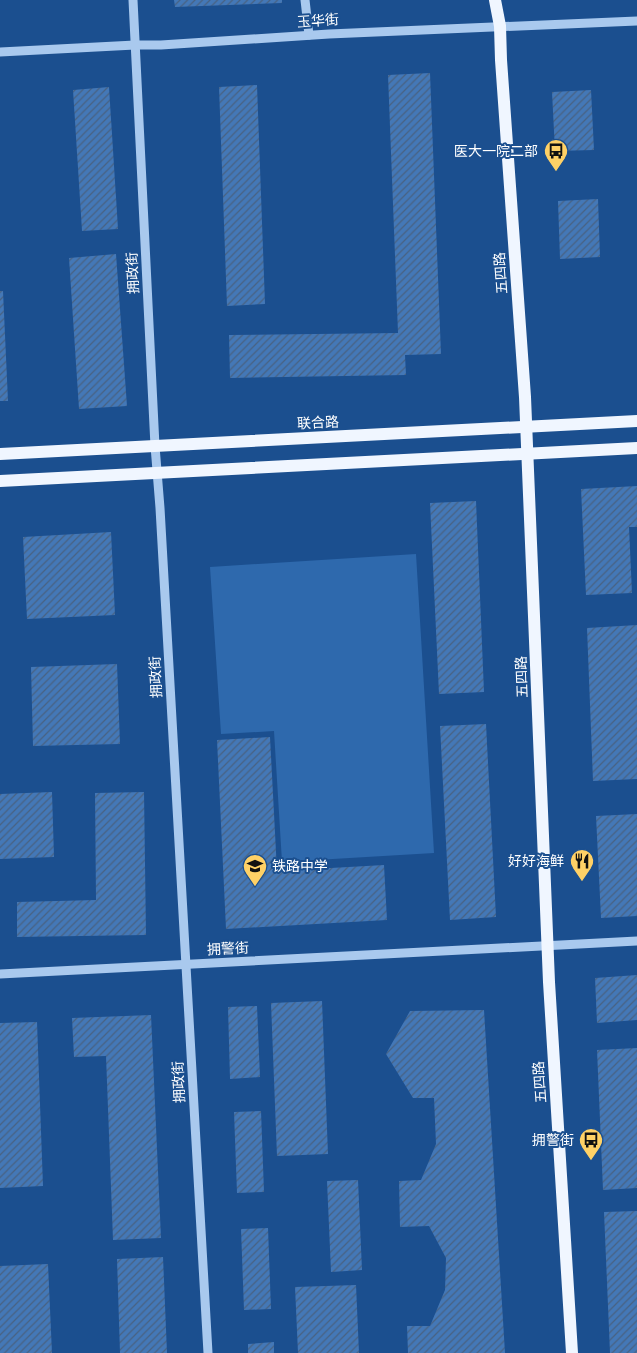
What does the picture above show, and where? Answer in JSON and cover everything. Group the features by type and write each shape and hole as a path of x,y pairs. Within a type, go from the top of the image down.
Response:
{"main road":[{"name":"五四路","path":"495,0 500,26 528,454 548,946 572,1353"},
{"name":"联合路","path":"0,454 637,421"},
{"path":"0,481 637,448"}],"street":[{"name":"拥政街","path":"133,0 155,446 208,1353"},
{"path":"305,0 309,35"},
{"name":"玉华街","path":"0,52 161,45 309,35 637,21"},
{"name":"拥警街","path":"0,974 637,941"}],"shaded area":[{"path":"416,554 434,853 282,862 274,731 221,734 210,567"}],"building":[{"path":"174,0 282,0 282,3 175,7"},
{"path":"430,73 441,354 405,355 406,375 230,378 229,335 398,333 388,75"},
{"path":"257,85 265,304 227,306 219,87"},
{"path":"109,87 118,229 82,231 73,90"},
{"path":"591,90 594,150 555,151 552,92"},
{"path":"598,199 600,257 560,259 558,201"},
{"path":"116,254 127,406 79,409 69,258"},
{"path":"0,291 3,291 8,401 0,401"},
{"path":"637,486 637,527 629,527 632,593 586,595 581,489"},
{"path":"476,501 484,692 439,694 430,503"},
{"path":"111,532 115,615 27,619 23,537"},
{"path":"637,625 637,779 593,781 587,628"},
{"path":"117,664 120,744 33,746 31,667"},
{"path":"486,724 496,917 450,920 440,726"},
{"path":"270,737 277,871 384,865 387,920 226,929 217,740"},
{"path":"52,792 54,857 0,859 0,794"},
{"path":"144,792 146,935 17,937 17,902 96,900 95,793"},
{"path":"637,814 637,916 601,918 596,816"},
{"path":"637,975 637,1020 597,1023 595,978"},
{"path":"322,1001 328,1154 277,1156 271,1003"},
{"path":"257,1006 260,1077 230,1079 228,1007"},
{"path":"484,1010 505,1353 408,1353 407,1326 430,1326 445,1290 446,1258 429,1226 400,1227 399,1181 421,1180 436,1144 434,1098 413,1098 386,1054 410,1011"},
{"path":"151,1015 161,1238 113,1240 106,1056 74,1057 72,1018"},
{"path":"37,1022 43,1186 0,1188 0,1023"},
{"path":"637,1048 637,1188 603,1190 597,1050"},
{"path":"261,1111 264,1192 237,1193 234,1112"},
{"path":"358,1180 362,1270 331,1272 327,1181"},
{"path":"637,1211 637,1353 610,1353 604,1212"},
{"path":"268,1228 271,1309 244,1310 241,1229"},
{"path":"163,1257 167,1353 120,1353 117,1259"},
{"path":"48,1264 52,1353 0,1353 0,1266"},
{"path":"356,1285 359,1353 298,1353 295,1287"},
{"path":"274,1342 274,1353 248,1353 248,1344"}],"place":[{"name":"医大一院二部","path":"556,172"},
{"name":"好好海鲜","path":"582,882"},
{"name":"铁路中学","path":"255,887"},
{"name":"拥警街","path":"591,1161"}]}
